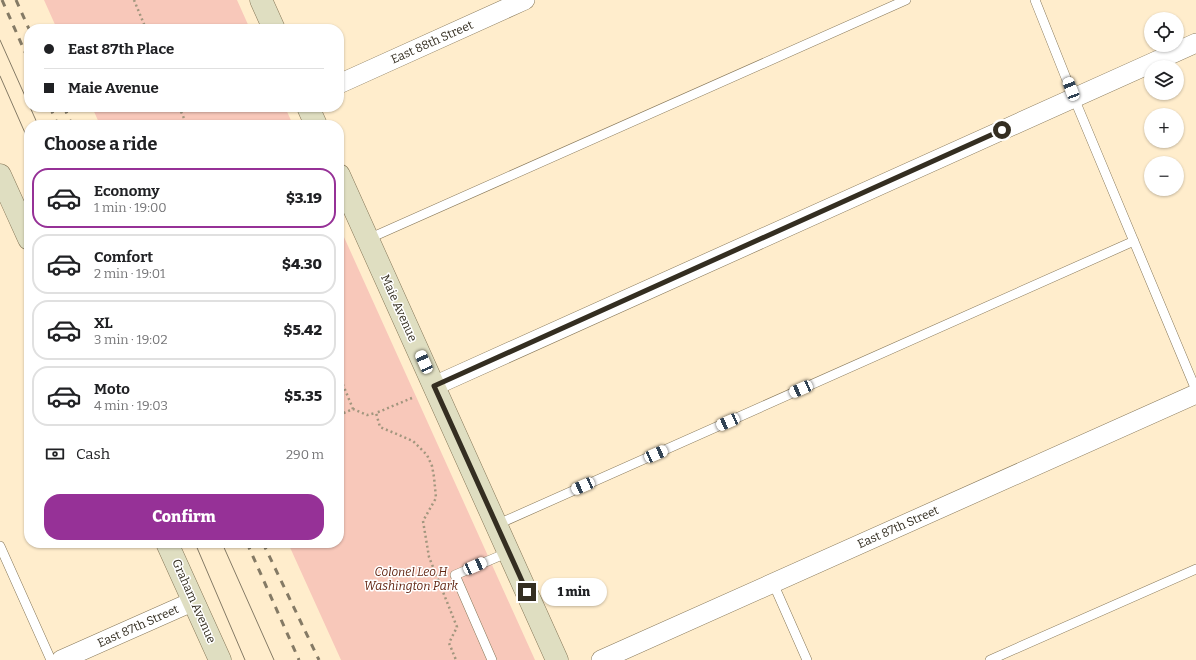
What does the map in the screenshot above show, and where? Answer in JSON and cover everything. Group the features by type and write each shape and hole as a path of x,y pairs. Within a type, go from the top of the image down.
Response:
{"street":[{"path":"261,0 272,24"},
{"name":"East 88th Street","path":"344,82 525,0"},
{"path":"434,386 1196,43"},
{"path":"0,175 24,228"},
{"name":"Maie Avenue","path":"344,186 557,660"},
{"name":"East 87th Street","path":"601,660 1196,394"},
{"name":"Graham Avenue","path":"169,548 220,660"},
{"name":"East 87th Street","path":"61,660 194,601"}],"lane":[{"path":"368,239 906,0"},
{"path":"1035,0 1074,98 1196,390"},
{"path":"496,525 1134,241"},
{"path":"0,546 51,660"},
{"path":"492,660 455,575 509,552"},
{"path":"990,660 1196,568"},
{"path":"773,583 807,660"}],"path":[{"path":"134,0 144,24"},
{"path":"344,387 353,409 367,415 376,413 412,398"},
{"path":"344,413 353,409"},
{"path":"376,413 380,427 412,441 427,456 432,466 436,498 423,521 428,557 457,627 449,643 456,660"}],"green space":[{"path":"44,0 237,0 248,24 55,24"},
{"path":"94,112 287,112 291,120 98,120"},
{"name":"Colonel Leo H Washington Park","path":"344,237 535,660 341,660 290,548 344,548"}],"tram line":[{"path":"0,40 24,94"},
{"path":"0,76 24,131"},
{"path":"32,112 36,120"},
{"path":"197,548 245,660"},
{"path":"224,548 274,660"}],"railway":[{"path":"2,0 24,50"},
{"path":"16,0 27,24"},
{"path":"52,112 56,120"},
{"path":"66,112 70,120"},
{"path":"249,548 299,660"},
{"path":"265,548 319,660"}],"route":[{"path":"527,592 434,386 1002,130"}]}
